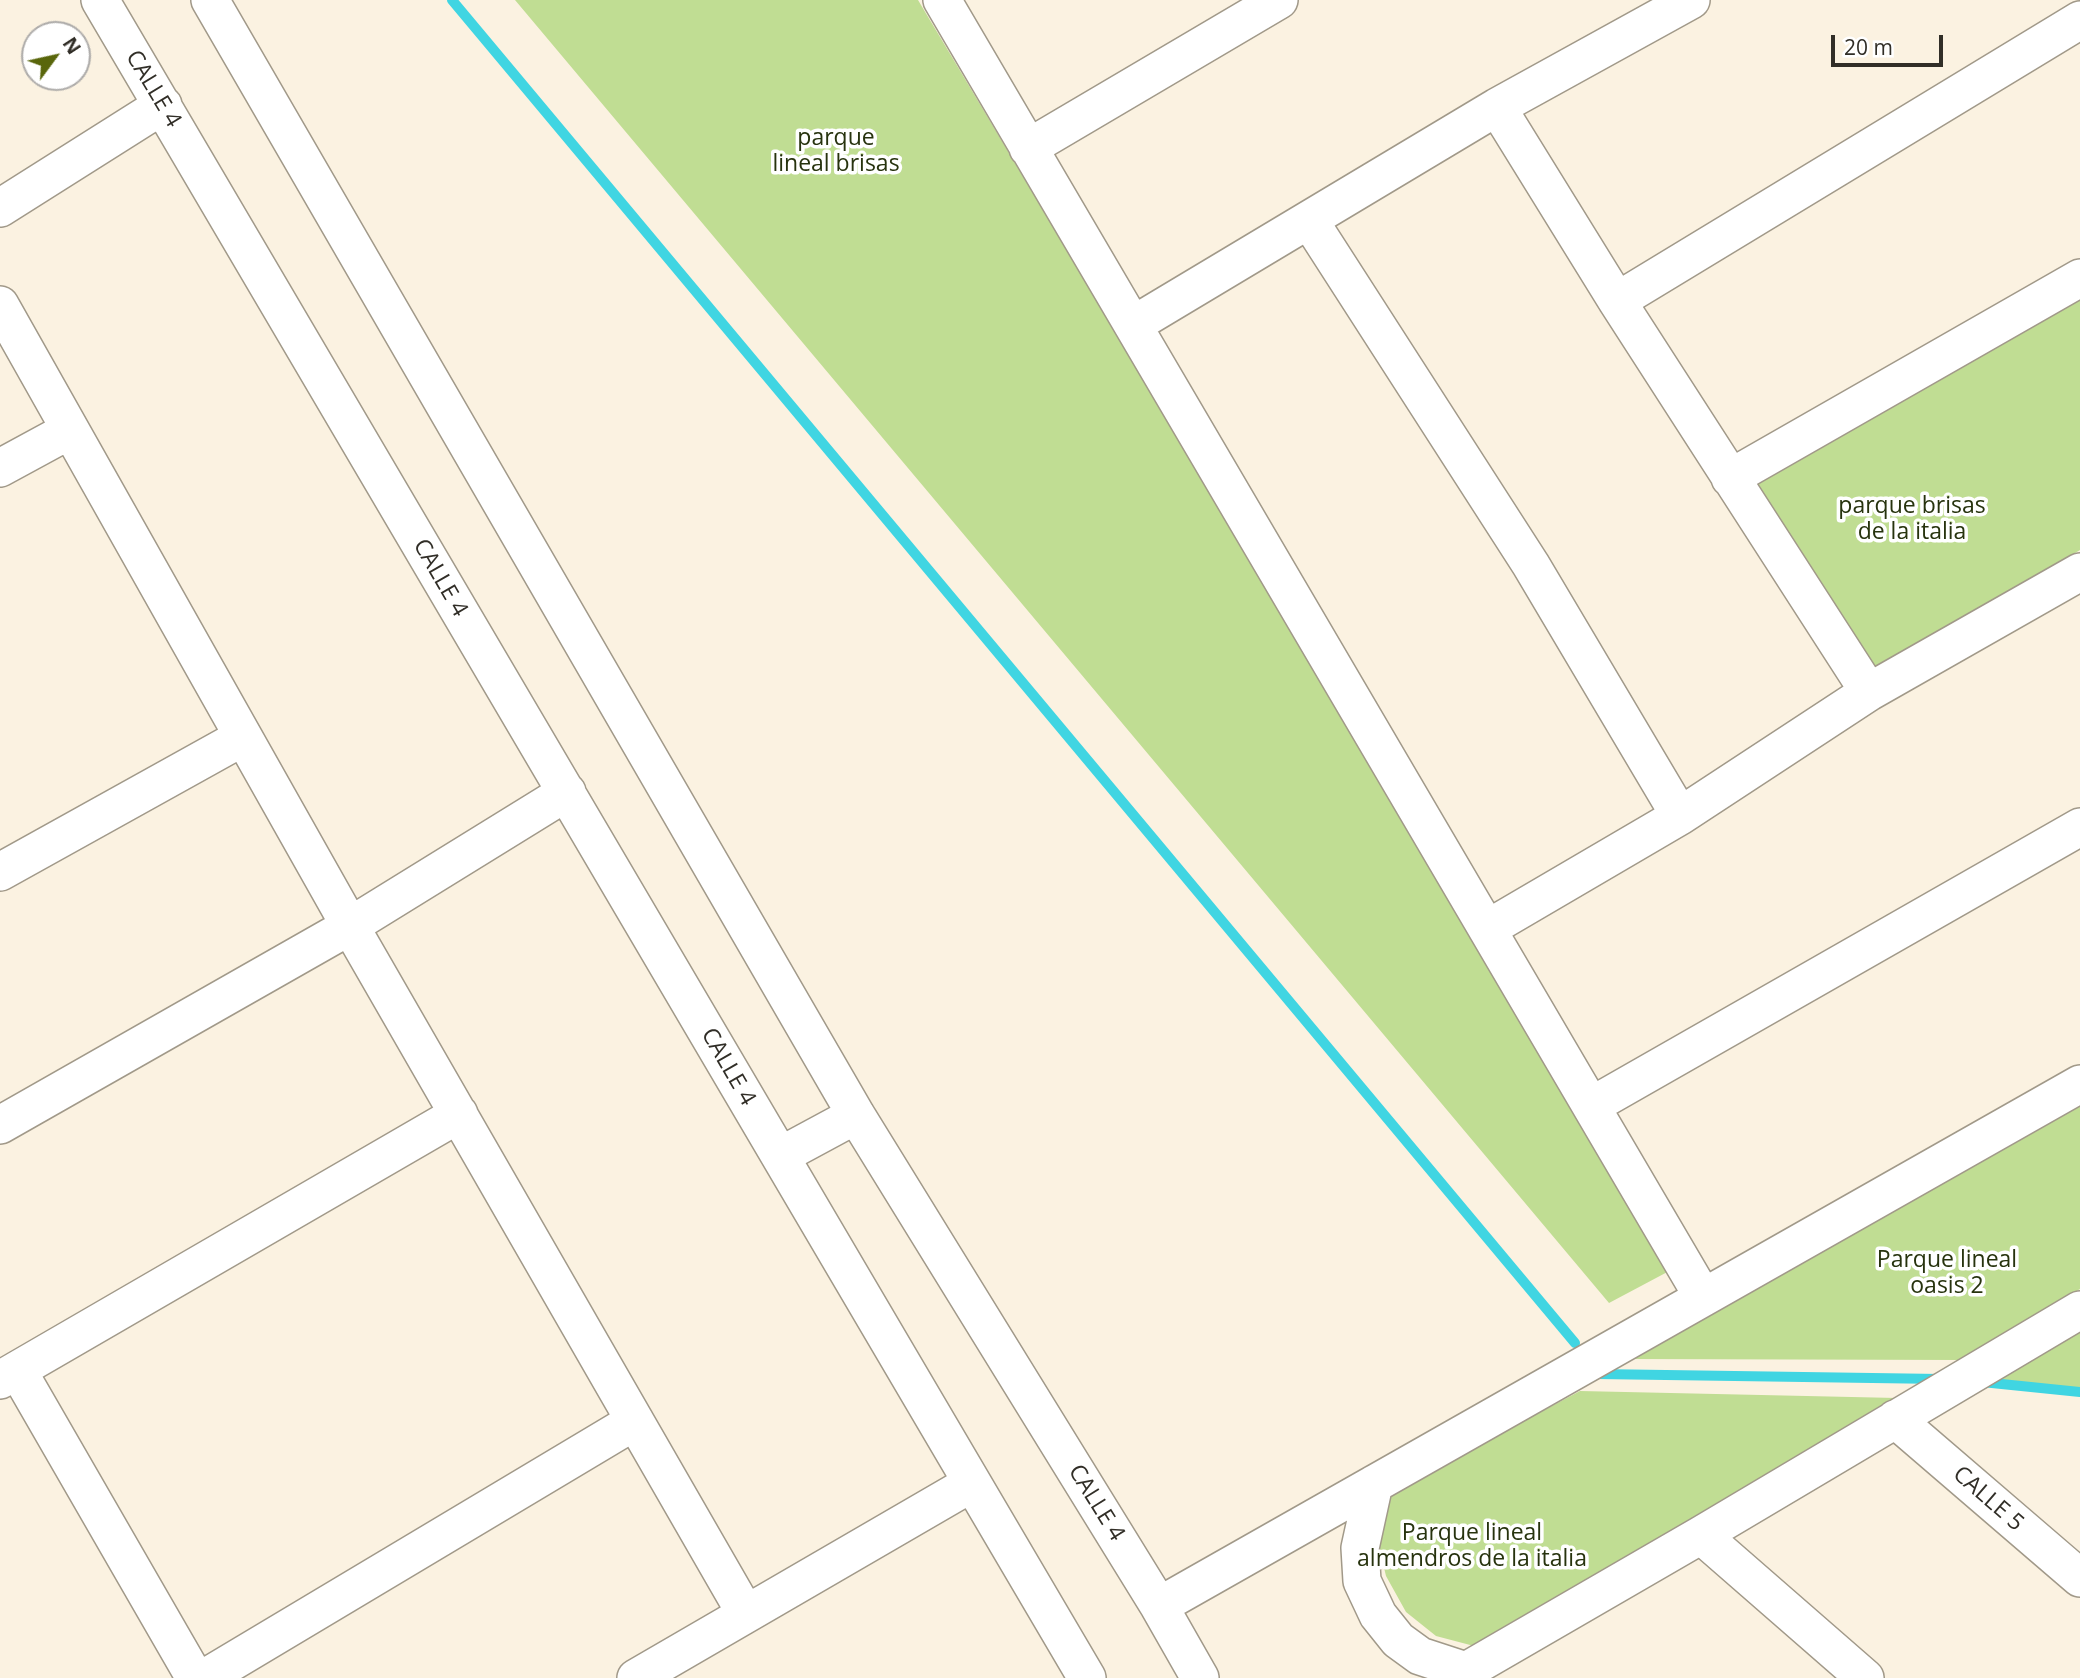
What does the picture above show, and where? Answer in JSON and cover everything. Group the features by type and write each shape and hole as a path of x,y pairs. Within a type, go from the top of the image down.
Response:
{"street":[{"name":"CALLE 4","path":"100,0 972,1483 1077,1675"},
{"name":"CALLE 4","path":"210,0 856,1115 1159,1606 1200,1678"},
{"path":"942,0 1703,1297"},
{"path":"1028,148 1279,0"},
{"path":"1133,325 1497,107 1691,0"},
{"path":"1617,302 2080,20"},
{"path":"0,208 163,105"},
{"path":"1497,107 1617,302 1869,692"},
{"path":"1309,220 1531,565 1680,816"},
{"path":"1730,478 2080,278"},
{"path":"0,305 350,926 746,1614"},
{"path":"0,468 70,430"},
{"path":"1487,929 1680,816 1869,692 2080,572"},
{"path":"0,872 243,737"},
{"path":"0,1125 350,926 567,792"},
{"path":"1591,1106 2080,827"},
{"path":"1159,1606 2080,1084"},
{"path":"195,1678 9,1376 459,1114"},
{"path":"780,1156 856,1115"},
{"path":"1374,1484 1360,1548 1362,1581 1378,1615 1398,1640 1420,1656 1460,1674 1701,1535 2080,1310"},
{"name":"CALLE 5","path":"1895,1419 2080,1578"},
{"path":"205,1678 635,1421"},
{"path":"636,1678 972,1483"},
{"path":"1701,1535 1865,1678"}],"green space":[{"name":"parque lineal brisas","path":"515,0 918,0 1673,1269 1609,1303"},
{"name":"parque brisas de la italia","path":"2080,296 2080,550 1877,673 1748,481"},
{"name":"Parque lineal oasis 2","path":"2080,1104 2080,1289 1961,1360 1628,1359"},
{"path":"2080,1324 2080,1392 1986,1382"},
{"name":"Parque lineal almendros de la italia","path":"1580,1391 1897,1398 1474,1646 1436,1636 1406,1612 1386,1576 1379,1547 1389,1493"}],"waterway":[{"path":"452,0 1575,1343"},
{"path":"1597,1374 1941,1379"},
{"path":"1982,1382 2080,1392"}]}
